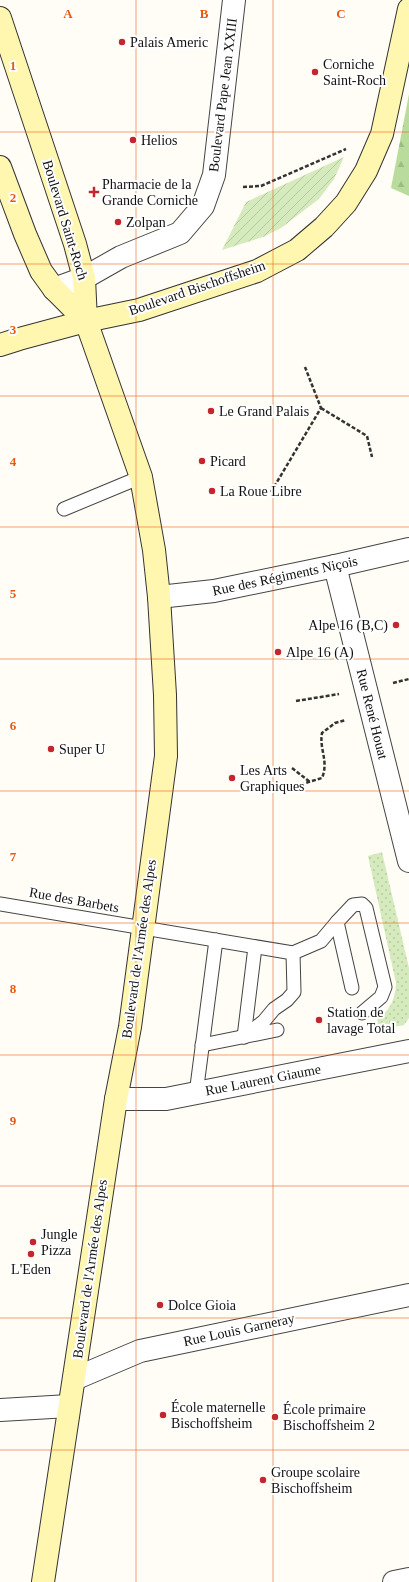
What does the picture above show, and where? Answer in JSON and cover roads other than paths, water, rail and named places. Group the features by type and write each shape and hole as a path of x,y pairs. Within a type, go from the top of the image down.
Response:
{"main road":[{"name":"Boulevard Bischoffsheim","path":"0,345 86,321 138,310 257,270 297,250 324,227 346,203 366,171 382,134 409,9"},
{"name":"Boulevard Saint-Roch","path":"0,18 75,244 84,278 86,321"},
{"name":"Boulevard Saint-Roch","path":"0,167 41,271 54,289 86,321"},
{"name":"Boulevard de l'Armée des Alpes","path":"44,1582 69,1406 116,1099 130,1027 166,756 165,695 159,597 154,550 141,477 86,321"}],"street":[{"name":"Boulevard Pape Jean XXIII","path":"54,289 84,278 121,257 180,233 203,206 214,175 234,0"},
{"name":"Rue des Régiments Niçois","path":"159,597 214,591 409,549"},
{"name":"Rue René Houat","path":"335,566 409,861"},
{"name":"Rue Laurent Giaume","path":"116,1099 166,1099 409,1051"},
{"name":"Rue Louis Garneray","path":"74,1379 140,1351 409,1295"},
{"path":"0,1410 69,1406"},
{"path":"394,1582 409,1579"}],"lane":[{"path":"64,509 141,477"},
{"name":"Rue des Barbets","path":"0,904 293,953"},
{"path":"244,1037 264,1021 274,1009 287,1000 294,992 293,953 321,941 353,905 362,904 366,908 385,988 381,997 362,1013"},
{"path":"337,922 352,988"},
{"path":"196,1094 216,940"},
{"path":"244,1037 256,946"},
{"path":"202,1045 277,1030"}],"place":[{"name":"Palais Americ","path":"122,42"},
{"name":"Corniche Saint-Roch","path":"315,72"},
{"name":"Helios","path":"133,140"},
{"name":"Pharmacie de la Grande Corniche","path":"94,192"},
{"name":"Zolpan","path":"118,222"},
{"name":"Le Grand Palais","path":"211,411"},
{"name":"Picard","path":"202,461"},
{"name":"La Roue Libre","path":"212,491"},
{"name":"Alpe 16 (B,C)","path":"396,625"},
{"name":"Alpe 16 (A)","path":"278,652"},
{"name":"Super U","path":"51,749"},
{"name":"Les Arts Graphiques","path":"232,778"},
{"name":"Station de lavage Total","path":"319,1020"},
{"name":"Jungle Pizza","path":"33,1242"},
{"name":"L'Eden","path":"31,1254"},
{"name":"Dolce Gioia","path":"160,1305"},
{"name":"École maternelle Bischoffsheim","path":"163,1415"},
{"name":"École primaire Bischoffsheim 2","path":"275,1417"},
{"name":"Groupe scolaire Bischoffsheim","path":"263,1480"}]}
